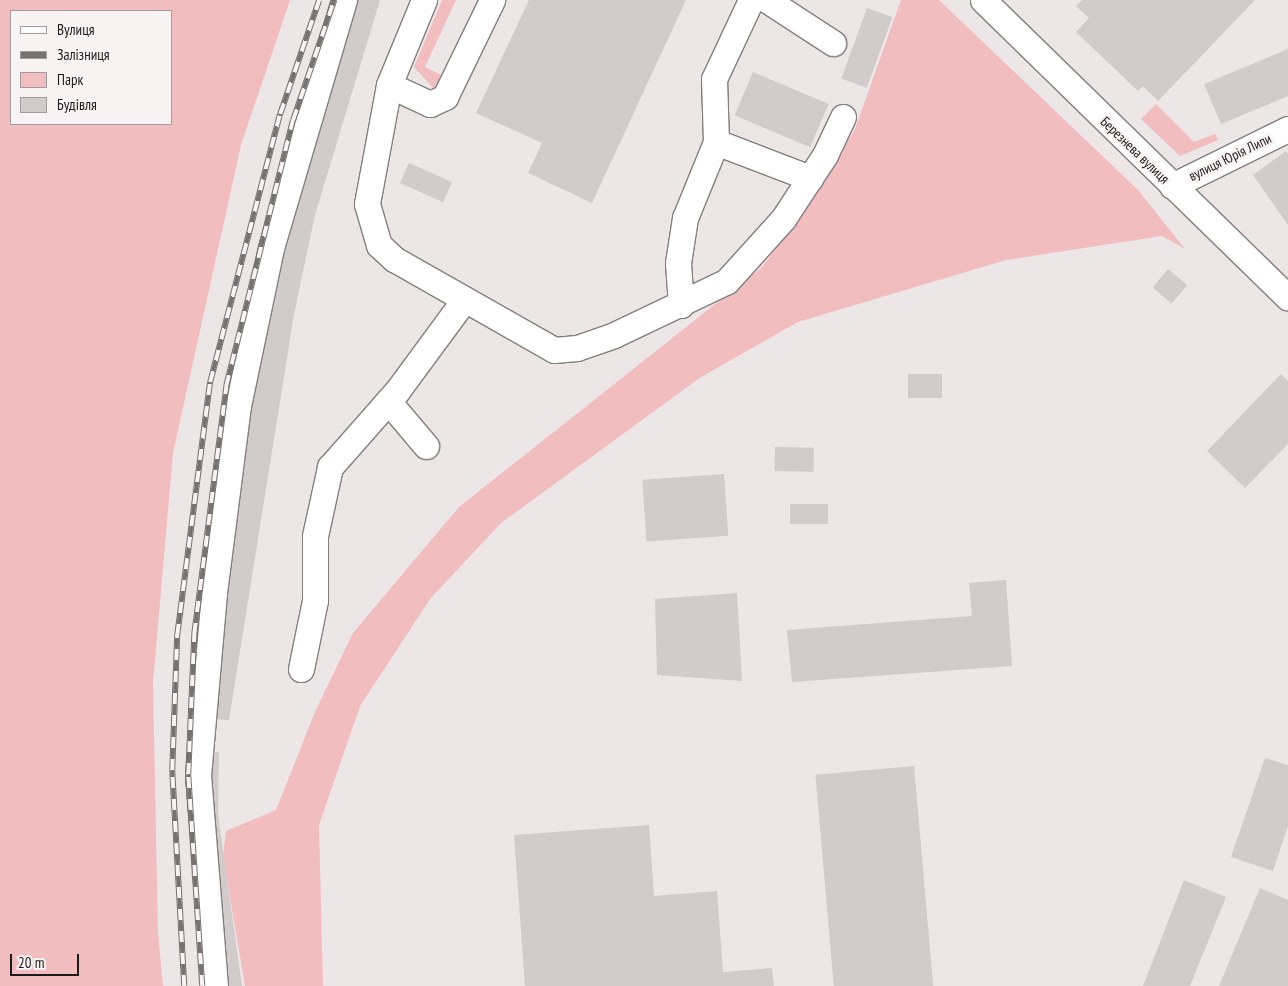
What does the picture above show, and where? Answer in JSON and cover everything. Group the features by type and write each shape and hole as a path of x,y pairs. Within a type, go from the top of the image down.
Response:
{"street":[{"path":"215,986 198,776 215,583 238,406 270,248 344,0"},
{"path":"424,0 389,85 367,204 379,245 394,259 554,350 614,335 681,305 727,281 750,260 810,178 843,117"},
{"path":"389,85 430,104 438,103 445,97 492,0"},
{"path":"681,305 678,263 685,218 716,142 714,79 751,0"},
{"path":"767,0 833,43"},
{"name":"Березнева вулиця","path":"984,0 1288,298"},
{"name":"вулиця Юрія Липи","path":"1172,186 1288,129"},
{"path":"716,142 810,178"},
{"path":"301,669 315,600 315,536 330,467 388,401 464,300"},
{"path":"388,401 426,446"}],"green space":[{"path":"0,0 290,0 241,145 173,453 153,683 158,933 163,986 0,986"},
{"path":"442,0 456,0 425,67 441,75 435,90 414,67"},
{"path":"901,0 939,0 1138,190 1185,249 1162,236 1006,260 798,322 701,377 501,523 430,599 360,706 319,825 323,986 245,986 223,856 226,831 276,810 315,712 353,633 459,507 762,267 810,204 855,129"},
{"path":"1156,104 1194,142 1215,134 1218,140 1180,156 1141,119"}],"building":[{"path":"353,0 380,0 315,215 294,314 229,720 211,719 231,527 268,310 291,211"},
{"path":"529,0 686,0 592,203 528,173 542,143 476,113"},
{"path":"1082,0 1255,0 1158,101 1143,86 1138,91 1076,32 1089,18 1076,6"},
{"path":"867,8 892,17 867,88 841,78"},
{"path":"1288,49 1288,96 1221,124 1204,84"},
{"path":"753,72 828,104 810,147 735,115"},
{"path":"1286,151 1288,154 1288,225 1253,175"},
{"path":"409,163 452,182 443,202 400,183"},
{"path":"1168,269 1187,285 1172,303 1153,287"},
{"path":"908,374 942,374 942,398 908,398"},
{"path":"1281,374 1288,381 1288,444 1245,488 1207,451"},
{"path":"775,447 814,448 814,472 775,471"},
{"path":"724,474 728,536 647,542 642,480"},
{"path":"790,504 828,504 828,524 790,524"},
{"path":"1006,580 1012,666 792,682 787,630 972,616 969,583"},
{"path":"737,593 742,681 657,675 655,599"},
{"path":"219,752 218,814 242,986 222,986 208,753"},
{"path":"1265,758 1288,765 1288,826 1273,871 1231,857"},
{"path":"914,766 933,986 834,986 815,775"},
{"path":"649,825 654,896 717,891 723,972 772,968 774,986 525,986 514,835"},
{"path":"1184,880 1226,897 1190,986 1143,986"},
{"path":"1260,888 1288,900 1288,986 1219,986"}],"railway":[{"path":"184,986 172,770 177,635 210,382 280,114 319,0"},
{"path":"202,986 188,774 194,634 226,386 293,120 334,0"}]}
